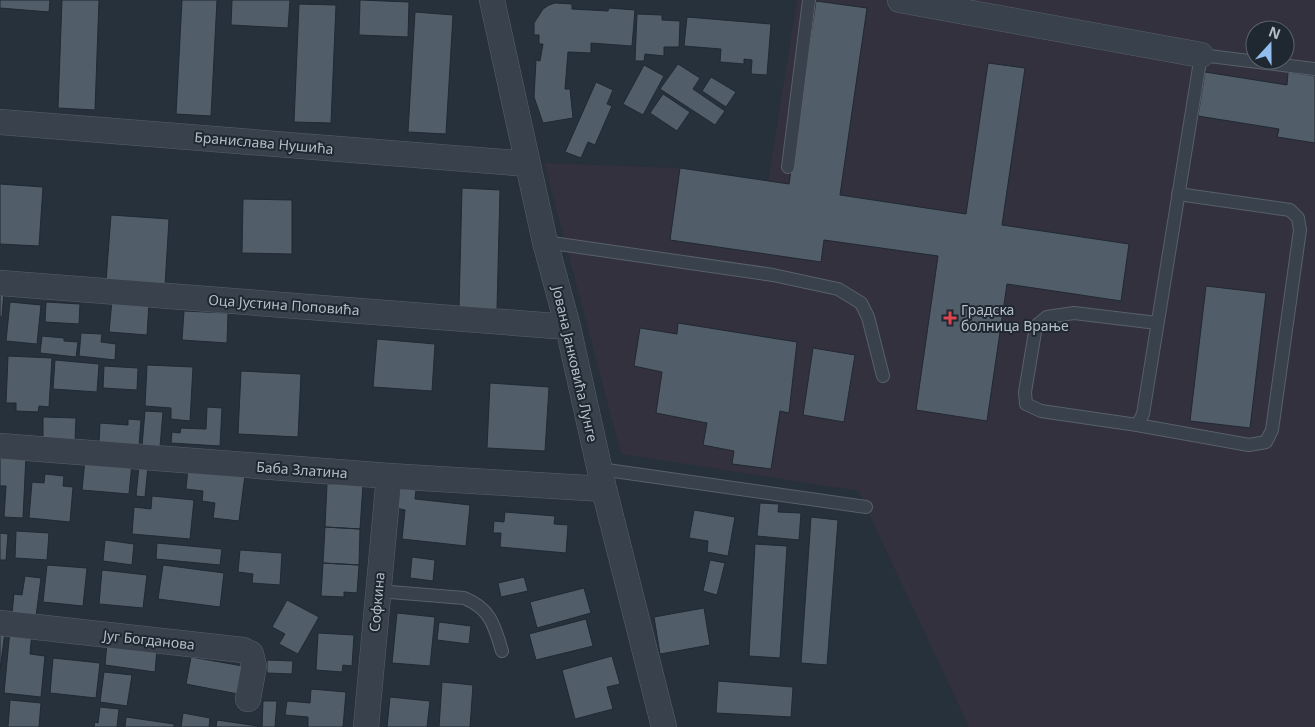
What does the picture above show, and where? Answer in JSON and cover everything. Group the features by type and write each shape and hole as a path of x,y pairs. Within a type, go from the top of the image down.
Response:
{"street":[{"name":"Јована Јанковића Лунге","path":"492,0 528,164 568,327 602,479 664,727"},
{"path":"900,0 1201,55"},
{"name":"Бранислава Нушића","path":"0,122 528,164"},
{"name":"Оца Јустина Поповића","path":"0,283 568,327"},
{"name":"Баба Златина","path":"0,446 389,476 602,479"},
{"name":"Софкина","path":"366,727 389,476"},
{"name":"Југ Богданова","path":"0,623 243,650 251,654 254,666 248,699"}],"lane":[{"path":"788,168 809,0"},
{"path":"1137,425 1143,414 1201,55 1315,69"},
{"path":"1158,323 1074,313 1047,317 1036,326 1025,392 1026,404 1041,411 1137,425 1249,445 1266,442 1272,430 1300,230 1298,218 1290,210 1178,194"},
{"path":"546,242 773,276 838,289 860,303 868,317 883,376"},
{"path":"602,479 866,507"},
{"path":"378,590 464,598 476,603 493,622 502,650"}],"shaded area":[{"name":"Градска болница Врање","path":"797,0 1315,0 1315,727 969,727 858,491 621,454 544,163 680,168 768,181"}],"building":[{"path":"0,0 50,0 49,12 0,8"},
{"path":"62,0 99,0 95,110 58,108"},
{"path":"182,0 217,0 211,116 176,114"},
{"path":"232,0 290,0 288,28 231,25"},
{"path":"360,0 409,2 408,37 359,35"},
{"path":"816,1 867,8 840,195 966,214 988,63 1025,68 1002,225 1129,244 1121,301 1007,284 987,421 916,410 938,256 824,240 821,262 670,240 680,168 789,184"},
{"path":"555,3 572,4 572,9 608,11 609,8 635,10 632,46 591,43 591,53 568,52 565,89 570,89 573,118 543,123 534,97 536,60 540,61 543,44 539,44 539,35 534,35 534,23 543,9"},
{"path":"299,4 336,5 331,123 294,122"},
{"path":"415,12 453,15 446,134 408,132"},
{"path":"637,14 662,15 662,20 680,21 679,47 664,47 664,56 645,54 644,61 635,61"},
{"path":"687,17 771,24 767,75 751,74 752,60 744,59 744,64 720,62 721,49 684,46"},
{"path":"678,64 700,78 693,89 725,111 715,125 660,89"},
{"path":"644,65 664,76 643,115 623,104"},
{"path":"1205,72 1287,85 1288,72 1315,76 1315,143 1277,137 1279,129 1198,116"},
{"path":"711,77 736,92 726,107 702,91"},
{"path":"596,82 613,90 607,104 612,106 595,145 588,142 581,158 565,152"},
{"path":"663,94 690,112 677,131 650,113"},
{"path":"0,184 43,187 39,246 0,244"},
{"path":"462,188 500,190 497,309 459,309"},
{"path":"243,199 292,200 292,254 242,253"},
{"path":"111,215 169,219 165,286 106,282"},
{"path":"1206,286 1266,293 1250,428 1190,421"},
{"path":"0,291 4,292 2,317 0,317"},
{"path":"112,300 149,303 147,335 109,332"},
{"path":"10,302 41,305 37,344 6,341"},
{"path":"46,302 80,304 79,324 45,322"},
{"path":"184,311 228,313 227,343 182,340"},
{"path":"678,323 797,342 789,413 780,411 771,469 732,464 734,451 703,445 707,423 656,413 662,372 634,366 640,328 677,334"},
{"path":"81,333 102,334 101,342 116,344 115,360 79,356"},
{"path":"42,336 64,338 64,341 78,342 76,357 40,353"},
{"path":"377,339 435,344 432,391 373,387"},
{"path":"813,348 855,355 844,422 803,415"},
{"path":"8,356 52,358 49,407 39,406 38,412 16,411 16,403 6,403"},
{"path":"55,360 99,364 97,392 53,389"},
{"path":"147,365 193,367 190,421 171,419 171,408 145,406"},
{"path":"104,366 138,368 137,390 103,388"},
{"path":"241,371 301,374 298,437 238,434"},
{"path":"490,383 549,387 545,451 487,448"},
{"path":"207,407 222,408 220,446 171,443 172,432 180,433 181,428 206,429"},
{"path":"145,411 163,412 160,447 142,446"},
{"path":"43,417 76,418 75,441 43,441"},
{"path":"128,419 141,420 139,446 99,443 100,423 128,425"},
{"path":"0,455 26,456 23,518 4,517 6,486 0,486"},
{"path":"85,459 132,463 129,494 82,490"},
{"path":"139,466 148,466 145,497 136,496"},
{"path":"188,468 245,475 239,521 213,518 215,503 202,501 203,491 186,489"},
{"path":"45,474 64,476 63,486 73,487 70,522 29,518 32,482 44,483"},
{"path":"327,484 363,485 360,529 325,527"},
{"path":"398,488 416,490 415,499 470,505 466,546 402,539 405,510 396,508"},
{"path":"152,496 194,500 190,539 132,534 134,507 151,509"},
{"path":"760,503 779,504 778,512 801,513 799,540 757,536"},
{"path":"694,510 735,517 728,556 707,552 708,541 689,538"},
{"path":"505,512 555,516 554,524 568,525 566,553 500,547 501,533 493,533 494,521 504,522"},
{"path":"811,517 838,520 827,665 801,663"},
{"path":"325,527 360,529 359,565 323,563"},
{"path":"16,531 49,533 47,560 15,558"},
{"path":"0,533 8,534 6,560 0,560"},
{"path":"105,540 134,544 132,565 103,561"},
{"path":"157,543 222,549 220,565 156,559"},
{"path":"755,544 787,546 780,658 749,656"},
{"path":"240,550 282,553 280,585 252,583 253,574 238,572"},
{"path":"412,557 435,560 433,581 410,578"},
{"path":"710,560 725,563 717,595 703,591"},
{"path":"323,563 359,565 357,593 344,592 344,597 321,596"},
{"path":"47,565 87,568 83,606 43,602"},
{"path":"163,565 224,573 220,607 158,599"},
{"path":"102,570 147,575 143,608 99,604"},
{"path":"25,576 41,578 36,616 12,613 14,594 22,595"},
{"path":"524,577 528,591 501,597 498,583"},
{"path":"584,588 591,613 537,628 530,602"},
{"path":"287,600 319,617 298,654 279,644 285,634 272,627"},
{"path":"704,608 710,645 660,654 654,617"},
{"path":"397,613 435,617 430,666 392,663"},
{"path":"586,619 593,646 536,660 529,634"},
{"path":"439,622 471,626 469,644 437,640"},
{"path":"10,630 32,632 30,654 45,656 41,697 4,693"},
{"path":"0,632 5,632 0,670"},
{"path":"318,633 354,635 352,666 343,665 342,672 316,670"},
{"path":"107,643 157,649 155,672 105,665"},
{"path":"612,656 620,684 607,687 613,709 575,719 562,670"},
{"path":"191,657 243,666 238,694 186,684"},
{"path":"53,658 100,663 96,698 50,693"},
{"path":"267,660 293,661 292,674 267,673"},
{"path":"104,672 132,675 127,706 100,702"},
{"path":"718,681 793,687 791,717 716,713"},
{"path":"442,682 473,685 470,727 439,727"},
{"path":"311,689 346,692 343,727 308,727 308,717 285,715 287,701 310,703"},
{"path":"390,697 430,701 427,727 387,727"},
{"path":"10,700 41,703 39,727 8,727"},
{"path":"263,701 277,701 275,727 262,727"},
{"path":"100,707 119,709 117,727 94,727 95,722 98,723"},
{"path":"183,713 210,718 209,727 181,727"},
{"path":"126,717 174,724 174,727 125,727"},
{"path":"217,720 258,726 216,727"}],"place":[{"name":"Градска болница Врање","path":"950,318"}]}
